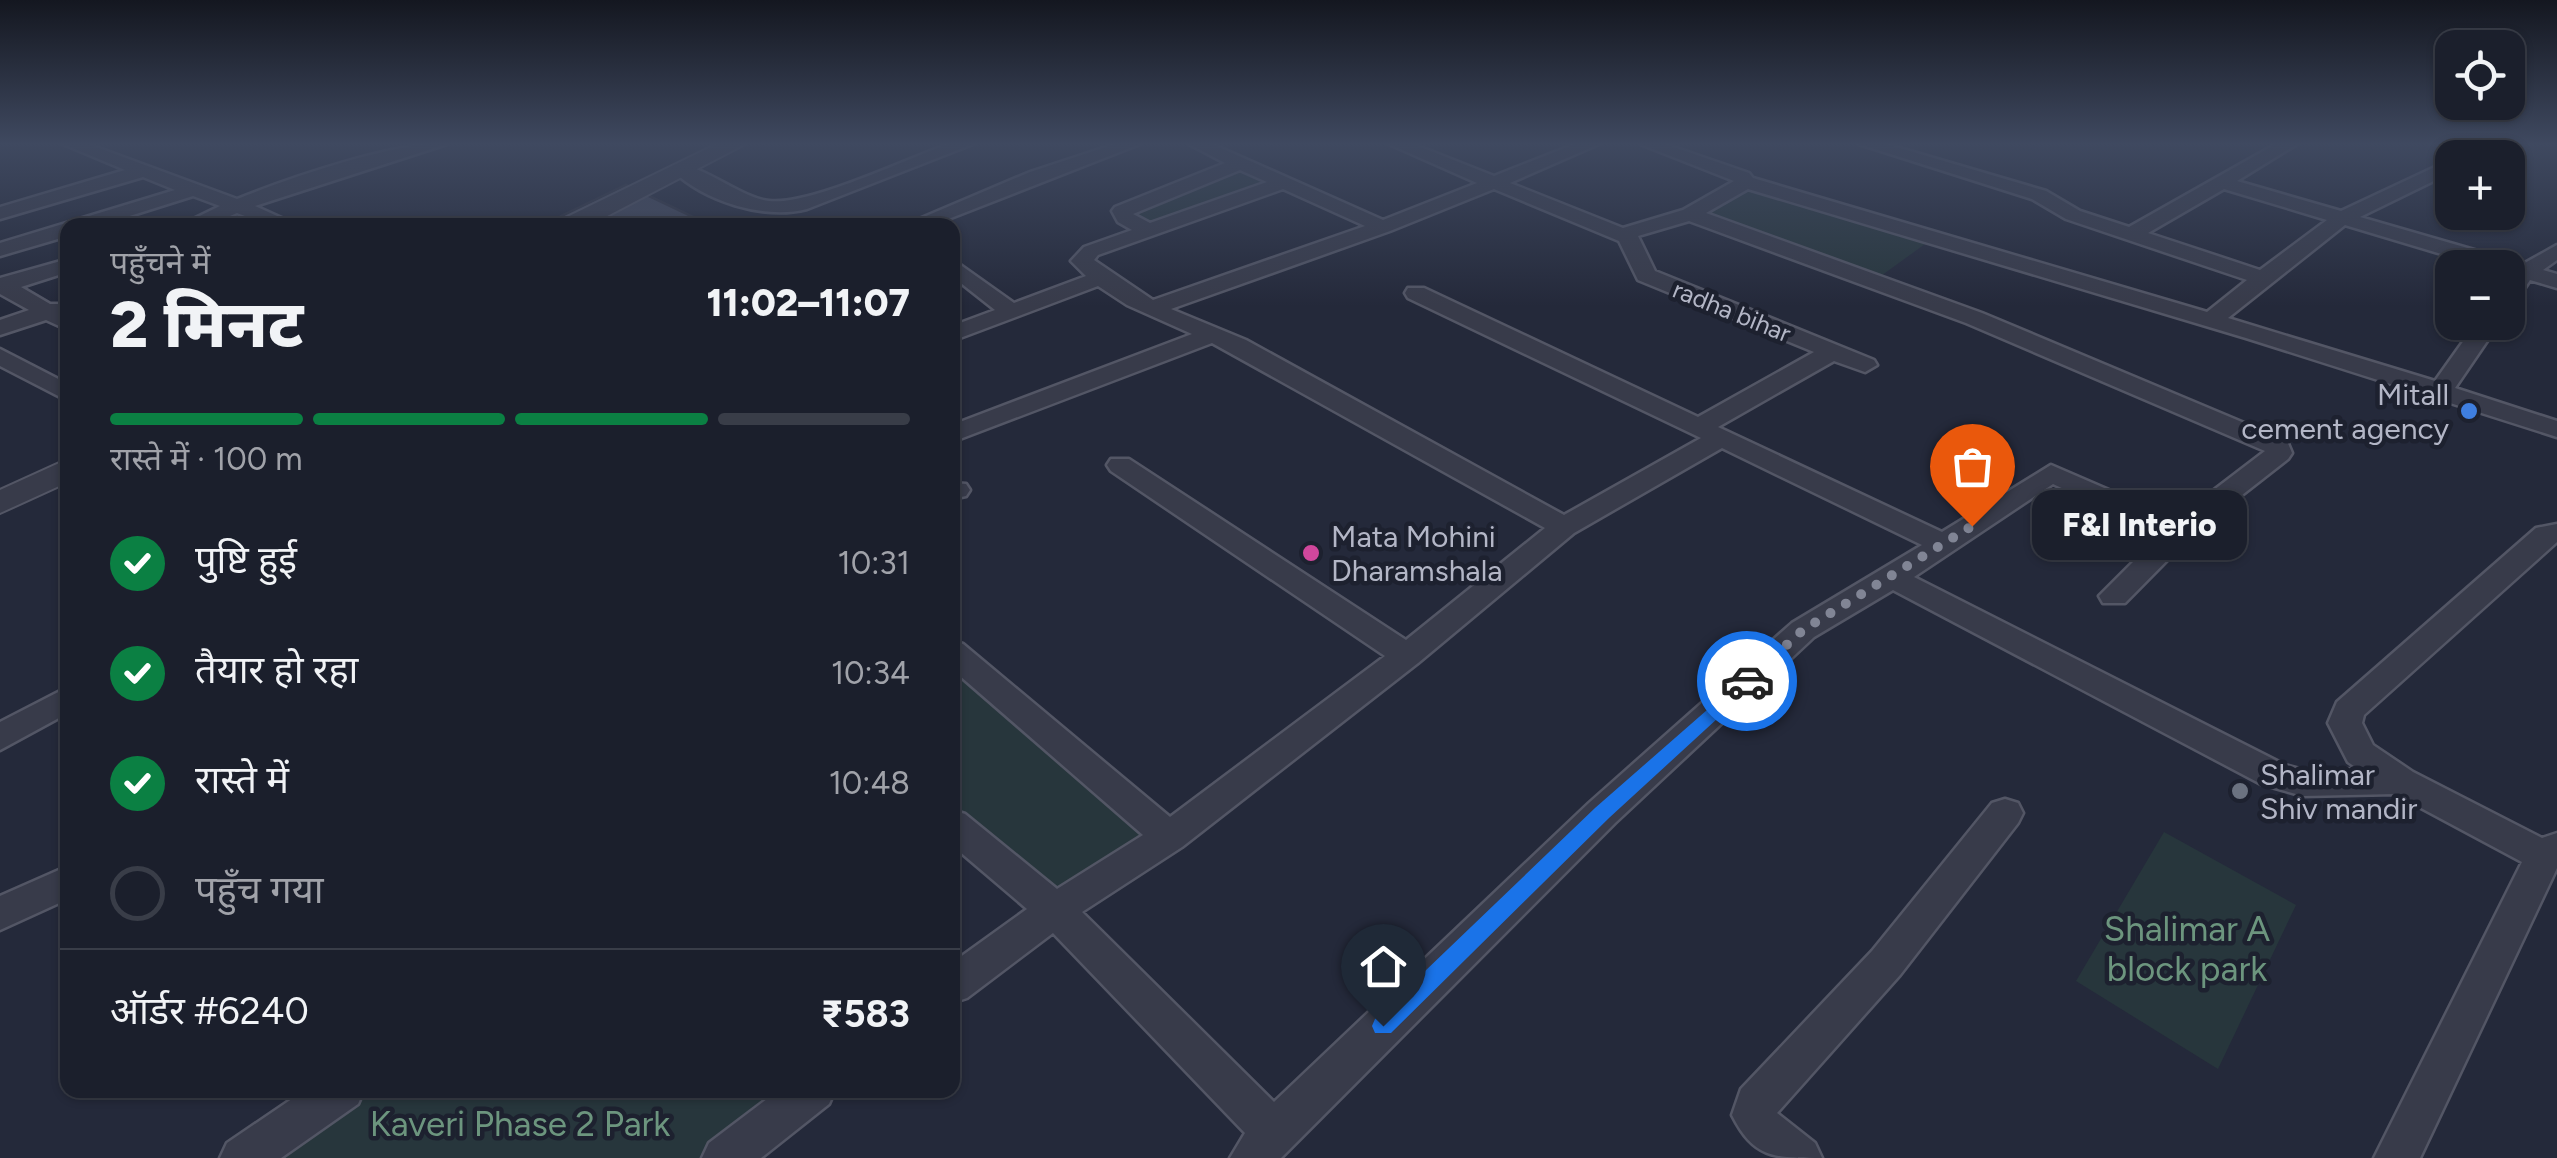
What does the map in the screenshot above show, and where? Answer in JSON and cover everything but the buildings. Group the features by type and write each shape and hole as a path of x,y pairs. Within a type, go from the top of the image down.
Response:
{"street":[{"path":"0,213 51,198"},
{"path":"103,218 168,198"},
{"path":"216,198 269,218"},
{"path":"210,218 261,198"},
{"path":"584,218 625,198"},
{"path":"740,198 776,210 819,198"},
{"path":"933,218 983,198"},
{"path":"1148,230 1122,216 1122,211 1153,198"},
{"path":"1239,198 1086,254 1082,261 1099,278 1238,345 1564,527"},
{"path":"1319,198 1383,227"},
{"path":"1154,307 1383,227 1454,198"},
{"path":"1531,198 1620,235 1690,214 1718,198"},
{"path":"1800,198 2441,390 2557,429"},
{"path":"2044,198 2073,214 2263,278"},
{"path":"2131,234 2193,198"},
{"path":"2275,198 2450,250"},
{"path":"2210,321 2342,218 2383,198"},
{"path":"1690,214 1974,318 2278,447 2278,454 2180,532 2114,596"},
{"path":"0,250 60,231"},
{"name":"radha bihar","path":"1620,235 1631,242 1646,275 1865,365"},
{"path":"2525,272 2557,251"},
{"path":"1,286 60,268"},
{"path":"960,271 1012,312"},
{"path":"2525,272 2557,281"},
{"path":"960,331 1099,278"},
{"path":"1,286 60,313"},
{"path":"1416,293 1944,544"},
{"path":"0,328 60,313"},
{"path":"960,431 1211,334"},
{"path":"2441,390 2476,340"},
{"path":"960,980 1055,910 1169,837 1407,656 1564,527 1832,352"},
{"path":"0,356 60,390"},
{"path":"1120,465 1407,656"},
{"path":"0,503 60,473"},
{"path":"960,831 1055,910 1263,1145 1602,813 1803,630 1892,578 2051,473 2180,532"},
{"path":"2397,1158 2550,851 2400,781 2360,753 2345,723 2350,710 2546,534 2557,533"},
{"path":"1892,578 2274,775 2303,783 2400,781"},
{"path":"960,658 1169,837"},
{"path":"0,738 60,703"},
{"path":"1800,1158 1760,1126 1754,1115 1758,1103 1886,963 2005,813"},
{"path":"0,914 60,885"},
{"path":"243,1158 330,1098"},
{"path":"725,1158 794,1098"}],"green space":[{"path":"1157,198 1239,198 1148,230 1121,213"},
{"path":"1718,198 1798,198 1932,239 1874,281 1690,214"},
{"path":"960,666 1169,837 1055,910 960,823"},
{"name":"Shalimar A block park","path":"2164,832 2296,905 2218,1069 2076,981"},
{"name":"Kaveri Phase 2 Park","path":"330,1098 780,1098 725,1158 243,1158"}],"way so far":[{"path":"1747,681 1803,630 1972,526"}],"place":[{"name":"Mitall cement agency","path":"2469,411"},
{"name":"F&I Interio","path":"1972,526"},
{"name":"Mata Mohini Dharamshala","path":"1311,553"},
{"name":"Shalimar Shiv mandir","path":"2240,791"}],"route":[{"path":"1383,1026 1602,813 1747,681"}]}
